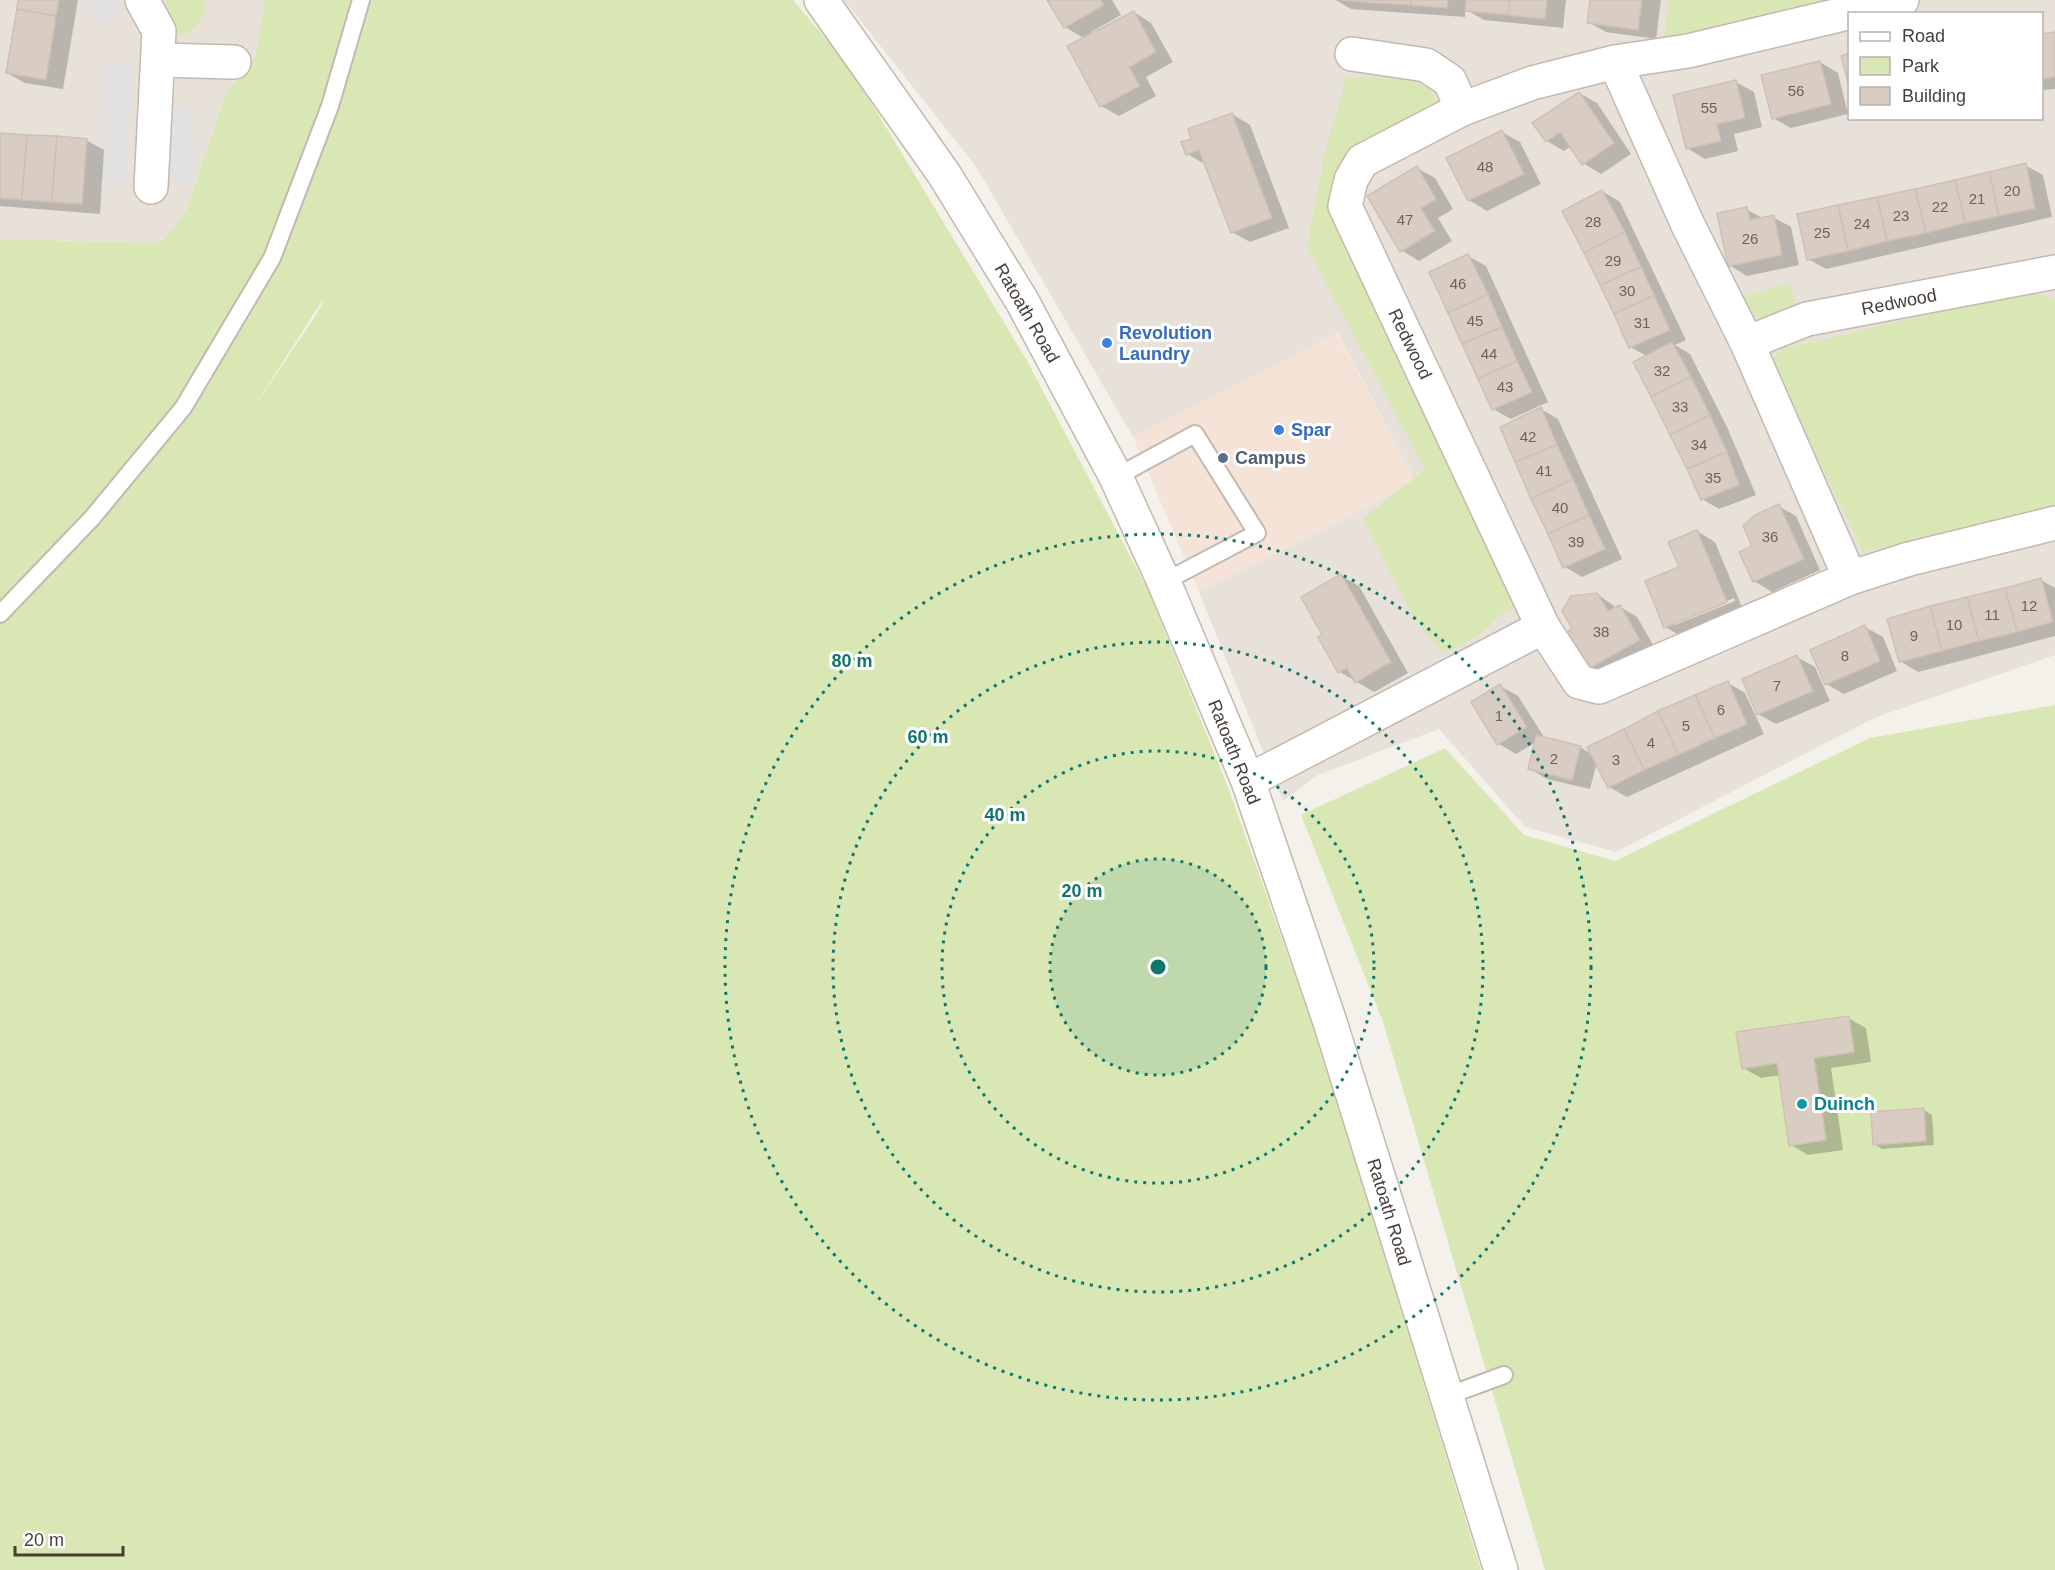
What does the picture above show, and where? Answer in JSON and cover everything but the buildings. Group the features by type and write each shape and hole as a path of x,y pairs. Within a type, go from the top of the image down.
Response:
{"street":[{"path":"142,0 159,31 151,187"},
{"name":"Ratoath Road","path":"821,0 944,174 1022,302 1116,477 1164,582 1248,781 1330,1022 1501,1570"},
{"name":"Redwood","path":"1852,12 1902,0"},
{"name":"Redwood","path":"1848,13 1688,51 1615,62 1532,83 1462,109 1362,161 1351,180 1345,206 1543,627 1579,682 1599,687 1850,578 1909,559 2055,523"},
{"path":"1352,54 1426,66 1450,81 1462,109"},
{"path":"158,60 234,62"},
{"path":"1615,62 1688,225 1747,343 1850,578"},
{"name":"Redwood","path":"1747,343 1808,319 2055,272"},
{"path":"1248,781 1543,627"}],"lane":[{"path":"0,614 92,518 183,408 272,258 330,106 361,0"},
{"path":"1116,477 1195,434 1257,532 1164,582"},
{"path":"1447,1396 1504,1375"}],"shaded area":[{"path":"0,0 265,0 255,58 227,90 186,211 161,243 0,239"},
{"path":"80,0 116,0 124,10 102,27"},
{"path":"844,0 2055,0 2055,655 1874,718 1616,852 1525,827 1439,729 1318,775 1283,801 1199,592 1416,482 1338,333 1133,437 977,168"},
{"path":"102,63 132,65 126,182 96,180"},
{"path":"167,106 196,108 192,183 163,182"},
{"path":"1337,333 1416,482 1199,592 1133,437"}],"green space":[{"path":"166,0 205,0 201,17 191,31 180,36 171,30"},
{"path":"265,0 793,0 849,66 1026,359 1148,590 1229,790 1318,1040 1481,1570 0,1570 0,239 161,243 186,211 227,90 255,58","holes":["323,301 316,315 250,413"]},
{"path":"1669,0 1861,0 1663,46"},
{"path":"1346,77 1386,77 1415,82 1426,87 1434,96 1437,108 1343,176 1450,453 1443,455 1510,585 1514,608 1504,612 1480,634 1444,654 1418,625 1363,519 1425,469 1307,247 1325,153"},
{"path":"1790,283 1795,304 1792,312 1764,320 1745,309 1742,297"},
{"path":"2031,291 2055,300 2055,508 1863,552 1771,361 1782,349"},
{"path":"2055,705 2055,1570 1545,1570 1383,1022 1301,815 1445,748 1524,835 1615,861 1870,738"}],"place":[{"name":"Revolution Laundry","path":"1107,343"},
{"name":"Spar","path":"1279,430"},
{"name":"Campus","path":"1223,458"},
{"name":"Duinch","path":"1802,1104"}]}
